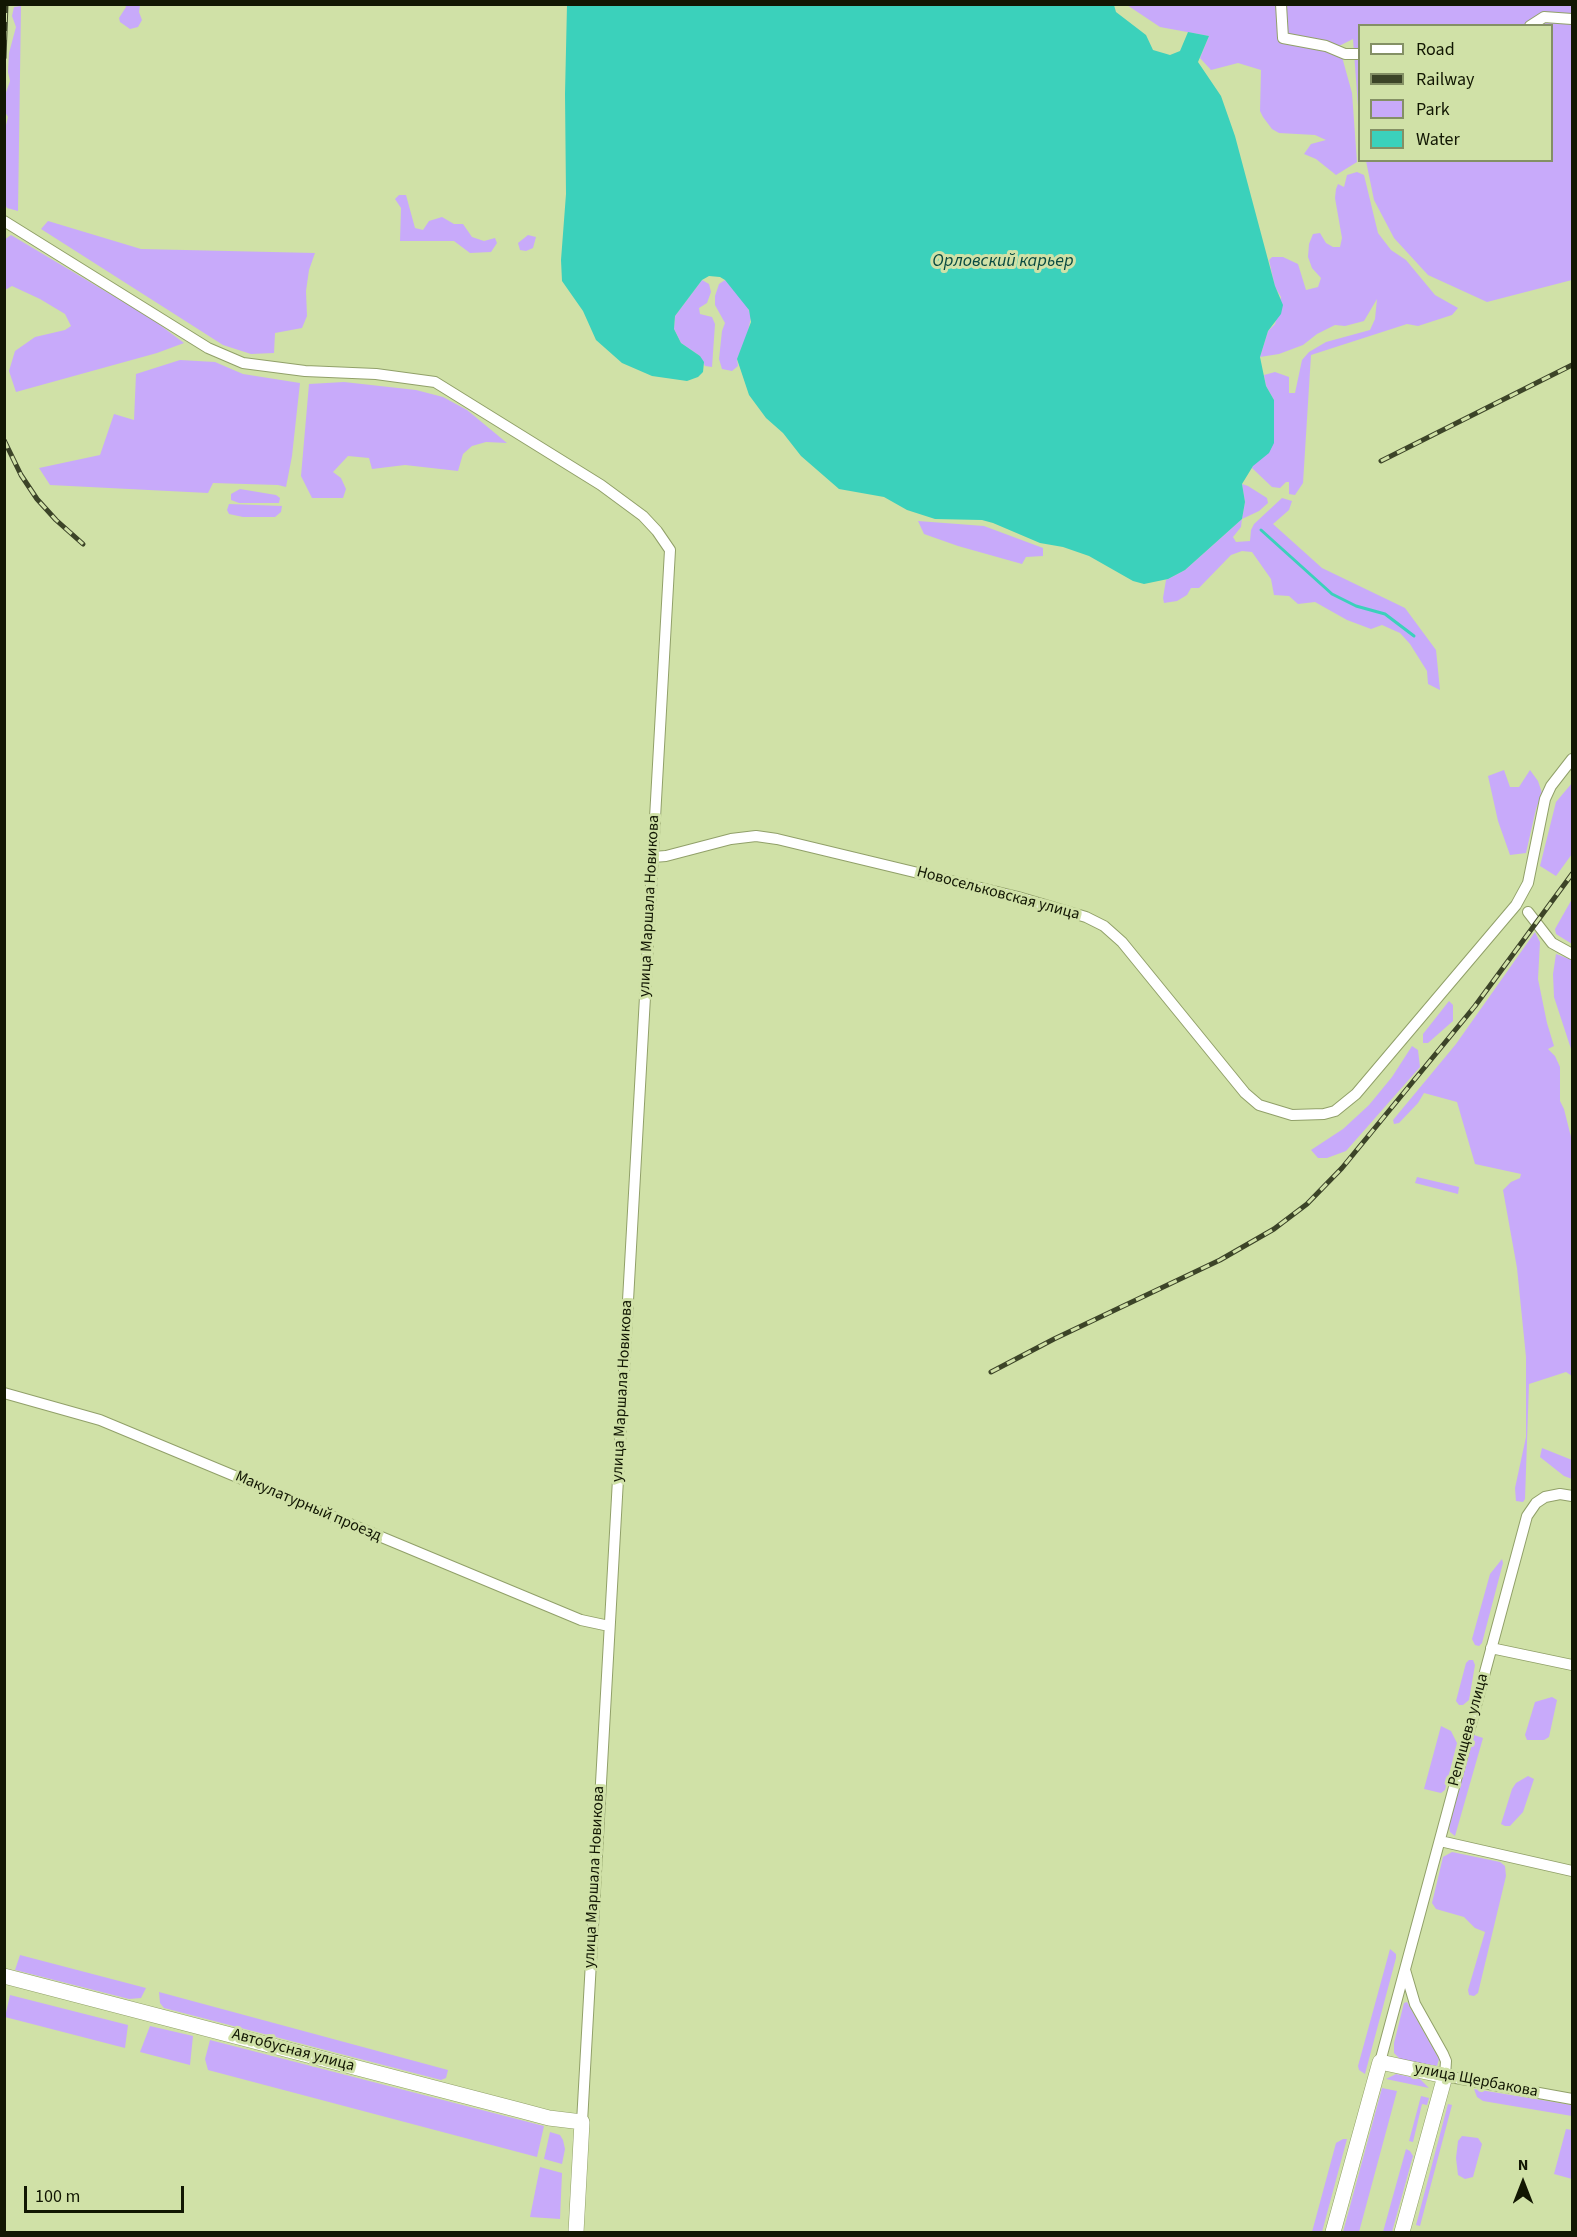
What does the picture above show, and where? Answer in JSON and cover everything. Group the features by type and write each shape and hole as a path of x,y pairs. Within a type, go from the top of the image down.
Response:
{"street":[{"path":"1281,4 1283,38 1326,46 1345,54 1358,54"},
{"path":"1533,24 1544,17 1572,19"},
{"name":"улица Маршала Новикова","path":"4,221 207,348 243,363 305,371 376,374 435,382 619,498 643,516 670,550 576,2232"},
{"name":"Новосельковская улица","path":"653,857 666,856 731,838 756,836 777,838 1028,900 1086,917 1104,926 1122,942 1245,1093 1259,1105 1292,1115 1324,1114 1335,1111 1356,1094 1516,905 1528,883 1545,799 1551,786 1572,759"},
{"path":"1528,912 1552,944 1572,954"},
{"name":"Макулатурный проезд","path":"4,1393 100,1420 580,1620 609,1626"},
{"name":"Репищева улица","path":"1334,2232 1527,1516 1536,1503 1545,1497 1560,1494 1572,1496"},
{"path":"1491,1648 1572,1665"},
{"path":"1440,1840 1572,1871"},
{"path":"1402,2232 1445,2076 1446,2061 1415,2004 1405,1970"},
{"name":"Автобусная улица","path":"4,1976 549,2118 582,2122"},
{"name":"улица Щербакова","path":"1380,2062 1572,2099"}],"green space":[{"path":"125,5 140,5 139,12 142,20 138,27 130,29 120,22 119,18"},
{"path":"1127,5 1572,5 1572,280 1487,302 1428,275 1394,238 1374,200 1366,162 1553,162 1553,24 1358,24 1358,106 1353,39 1339,46 1352,93 1357,162 1336,175 1316,159 1304,154 1311,144 1326,140 1315,135 1279,133 1272,129 1263,117 1260,111 1261,70 1238,63 1211,70 1200,58 1209,36 1160,27"},
{"path":"21,6 18,211 7,208 5,204 4,133 8,117 5,112 4,98 10,81 9,53 16,27 12,16 14,7"},
{"path":"1357,172 1364,175 1378,233 1391,250 1406,260 1435,295 1458,308 1452,315 1418,326 1407,324 1311,355 1303,483 1295,495 1289,494 1289,482 1280,488 1272,487 1252,468 1274,400 1266,386 1264,375 1275,372 1289,377 1289,393 1295,393 1302,360 1309,352 1326,342 1370,330 1375,319 1377,299 1364,321 1345,326 1335,325 1317,334 1303,345 1279,354 1260,357 1268,331 1275,324 1281,297 1275,287 1269,260 1272,257 1283,257 1298,264 1306,290 1318,287 1321,278 1312,268 1308,257 1309,244 1313,234 1320,233 1326,243 1333,247 1340,247 1342,238 1335,198 1336,189 1338,184 1344,187 1347,175"},
{"path":"399,195 406,195 415,228 423,230 429,221 442,217 454,224 463,224 472,237 484,241 495,238 497,243 491,252 470,253 454,241 400,241 401,208 395,199"},
{"path":"48,221 141,249 315,253 309,270 306,291 307,316 302,328 275,333 274,353 251,354 223,345 41,229"},
{"path":"11,235 152,319 184,343 157,353 16,392 9,371 15,351 35,337 65,330 71,326 65,314 40,299 12,286 5,290 4,240"},
{"path":"528,235 536,237 533,248 526,251 520,250 518,243"},
{"path":"702,280 709,284 711,292 707,303 699,308 700,314 712,317 715,324 712,367 705,366 700,356 681,343 674,329 675,316"},
{"path":"725,280 747,305 751,317 747,336 737,359 738,366 732,371 722,369 719,359 725,323 715,305 715,296 719,284"},
{"path":"180,360 215,362 243,374 300,383 292,456 286,487 213,483 208,493 50,485 39,468 100,455 114,414 134,420 136,374"},
{"path":"344,382 416,390 443,397 467,410 507,443 486,442 472,446 463,454 458,471 405,465 372,469 369,458 348,456 333,472 341,478 346,489 343,498 312,498 301,476 309,384"},
{"path":"1242,484 1267,498 1268,503 1259,511 1242,519 1245,502"},
{"path":"240,489 276,495 280,498 279,503 239,503 231,500 231,494"},
{"path":"1282,498 1292,501 1289,510 1273,524 1322,568 1405,608 1436,650 1440,690 1428,684 1427,671 1400,633 1382,625 1371,629 1347,620 1315,602 1298,604 1289,596 1274,595 1271,579 1252,552 1242,551 1231,555 1199,588 1191,588 1187,595 1177,601 1164,603 1166,580 1185,570 1242,519 1241,527 1233,537 1236,542 1250,541 1254,524"},
{"path":"229,504 282,506 281,512 275,517 243,517 229,514 227,510"},
{"path":"918,521 984,526 1043,548 1043,556 1026,557 1022,564 924,534"},
{"path":"1504,770 1510,787 1519,787 1530,770 1538,781 1542,793 1526,853 1510,855 1498,821 1488,776"},
{"path":"1572,783 1572,854 1556,876 1540,866 1556,802"},
{"path":"1572,899 1572,944 1556,934 1555,929"},
{"path":"1535,932 1540,942 1538,979 1554,1046 1548,1049 1555,1056 1560,1067 1560,1101 1572,1141 1572,1376 1566,1372 1529,1384 1525,1499 1523,1502 1516,1501 1515,1488 1526,1437 1526,1357 1517,1268 1503,1190 1511,1182 1520,1178 1521,1174 1475,1164 1457,1102 1424,1093 1399,1123 1394,1124 1393,1120 1456,1044"},
{"path":"1556,954 1572,960 1572,1052 1554,997 1553,974"},
{"path":"1449,1001 1453,1005 1453,1021 1428,1043 1423,1043 1423,1034"},
{"path":"1412,1046 1418,1050 1420,1067 1346,1151 1327,1158 1318,1158 1311,1150 1343,1129 1369,1105 1392,1077"},
{"path":"1417,1177 1459,1187 1458,1194 1415,1183"},
{"path":"1542,1448 1572,1460 1572,1479 1564,1476 1540,1457"},
{"path":"1502,1559 1503,1563 1482,1643 1479,1646 1475,1645 1472,1639 1490,1574"},
{"path":"1473,1660 1475,1665 1469,1700 1459,1705 1456,1701 1466,1663"},
{"path":"1552,1697 1557,1700 1549,1737 1544,1740 1527,1740 1525,1735 1535,1702"},
{"path":"1441,1726 1451,1731 1457,1743 1445,1790 1441,1793 1424,1789"},
{"path":"1474,1735 1483,1738 1455,1836 1450,1832 1449,1826"},
{"path":"1528,1776 1534,1779 1523,1812 1510,1826 1501,1824 1512,1789 1516,1783"},
{"path":"1452,1852 1500,1862 1505,1866 1506,1876 1478,1993 1474,1996 1469,1995 1468,1990 1485,1932 1475,1928 1464,1917 1436,1909 1432,1903 1443,1857"},
{"path":"1390,1949 1396,1954 1396,1958 1365,2074 1359,2070 1358,2066"},
{"path":"20,1955 146,1988 141,1998 129,1999 15,1970"},
{"path":"159,1992 448,2070 446,2078 441,2080 164,2008 160,2003"},
{"path":"10,1995 128,2025 125,2048 5,2017"},
{"path":"1407,2002 1439,2059 1437,2066 1401,2060 1394,2053 1394,2043 1404,2003"},
{"path":"150,2026 193,2036 190,2065 140,2052"},
{"path":"210,2040 544,2126 537,2157 208,2070 205,2059"},
{"path":"1396,2074 1420,2079 1429,2088 1386,2079"},
{"path":"1382,2088 1397,2091 1359,2232 1343,2232"},
{"path":"1474,2089 1572,2105 1572,2116 1483,2101 1477,2097"},
{"path":"1421,2096 1429,2098 1427,2105 1422,2104 1413,2142 1409,2141"},
{"path":"1448,2104 1452,2105 1420,2226 1416,2225"},
{"path":"1566,2129 1572,2130 1572,2179 1554,2174"},
{"path":"550,2132 560,2135 563,2140 565,2149 562,2164 544,2159"},
{"path":"1462,2136 1478,2138 1482,2144 1473,2177 1465,2179 1458,2175 1456,2158 1458,2141"},
{"path":"1347,2139 1322,2232 1312,2232 1336,2143"},
{"path":"1406,2149 1413,2156 1392,2232 1383,2232"},
{"path":"540,2167 562,2173 560,2219 530,2217"}],"water":[{"name":"Орловский карьер","path":"567,5 1114,5 1116,12 1146,35 1153,50 1170,55 1180,51 1188,32 1209,36 1198,62 1221,96 1235,136 1275,286 1283,305 1281,314 1268,331 1260,357 1266,386 1274,400 1274,443 1269,453 1253,466 1242,484 1245,502 1242,519 1185,570 1168,579 1144,584 1133,581 1089,556 1063,547 1040,543 993,523 982,520 935,519 907,510 884,497 839,489 801,456 783,433 766,418 749,395 737,359 751,322 749,310 720,277 709,276 702,280 675,316 674,329 681,343 700,356 704,362 703,372 698,377 687,381 652,376 622,363 596,340 583,311 562,281 561,260 566,194"}],"waterway":[{"path":"1261,530 1332,594 1356,606 1385,614 1414,636"}],"railway":[{"path":"4,58 6,4"},
{"path":"1381,461 1572,365"},
{"path":"4,440 21,475 37,499 83,544"},
{"path":"991,1372 1054,1339 1220,1260 1274,1229 1307,1204 1342,1168 1475,1006 1572,874"}]}
